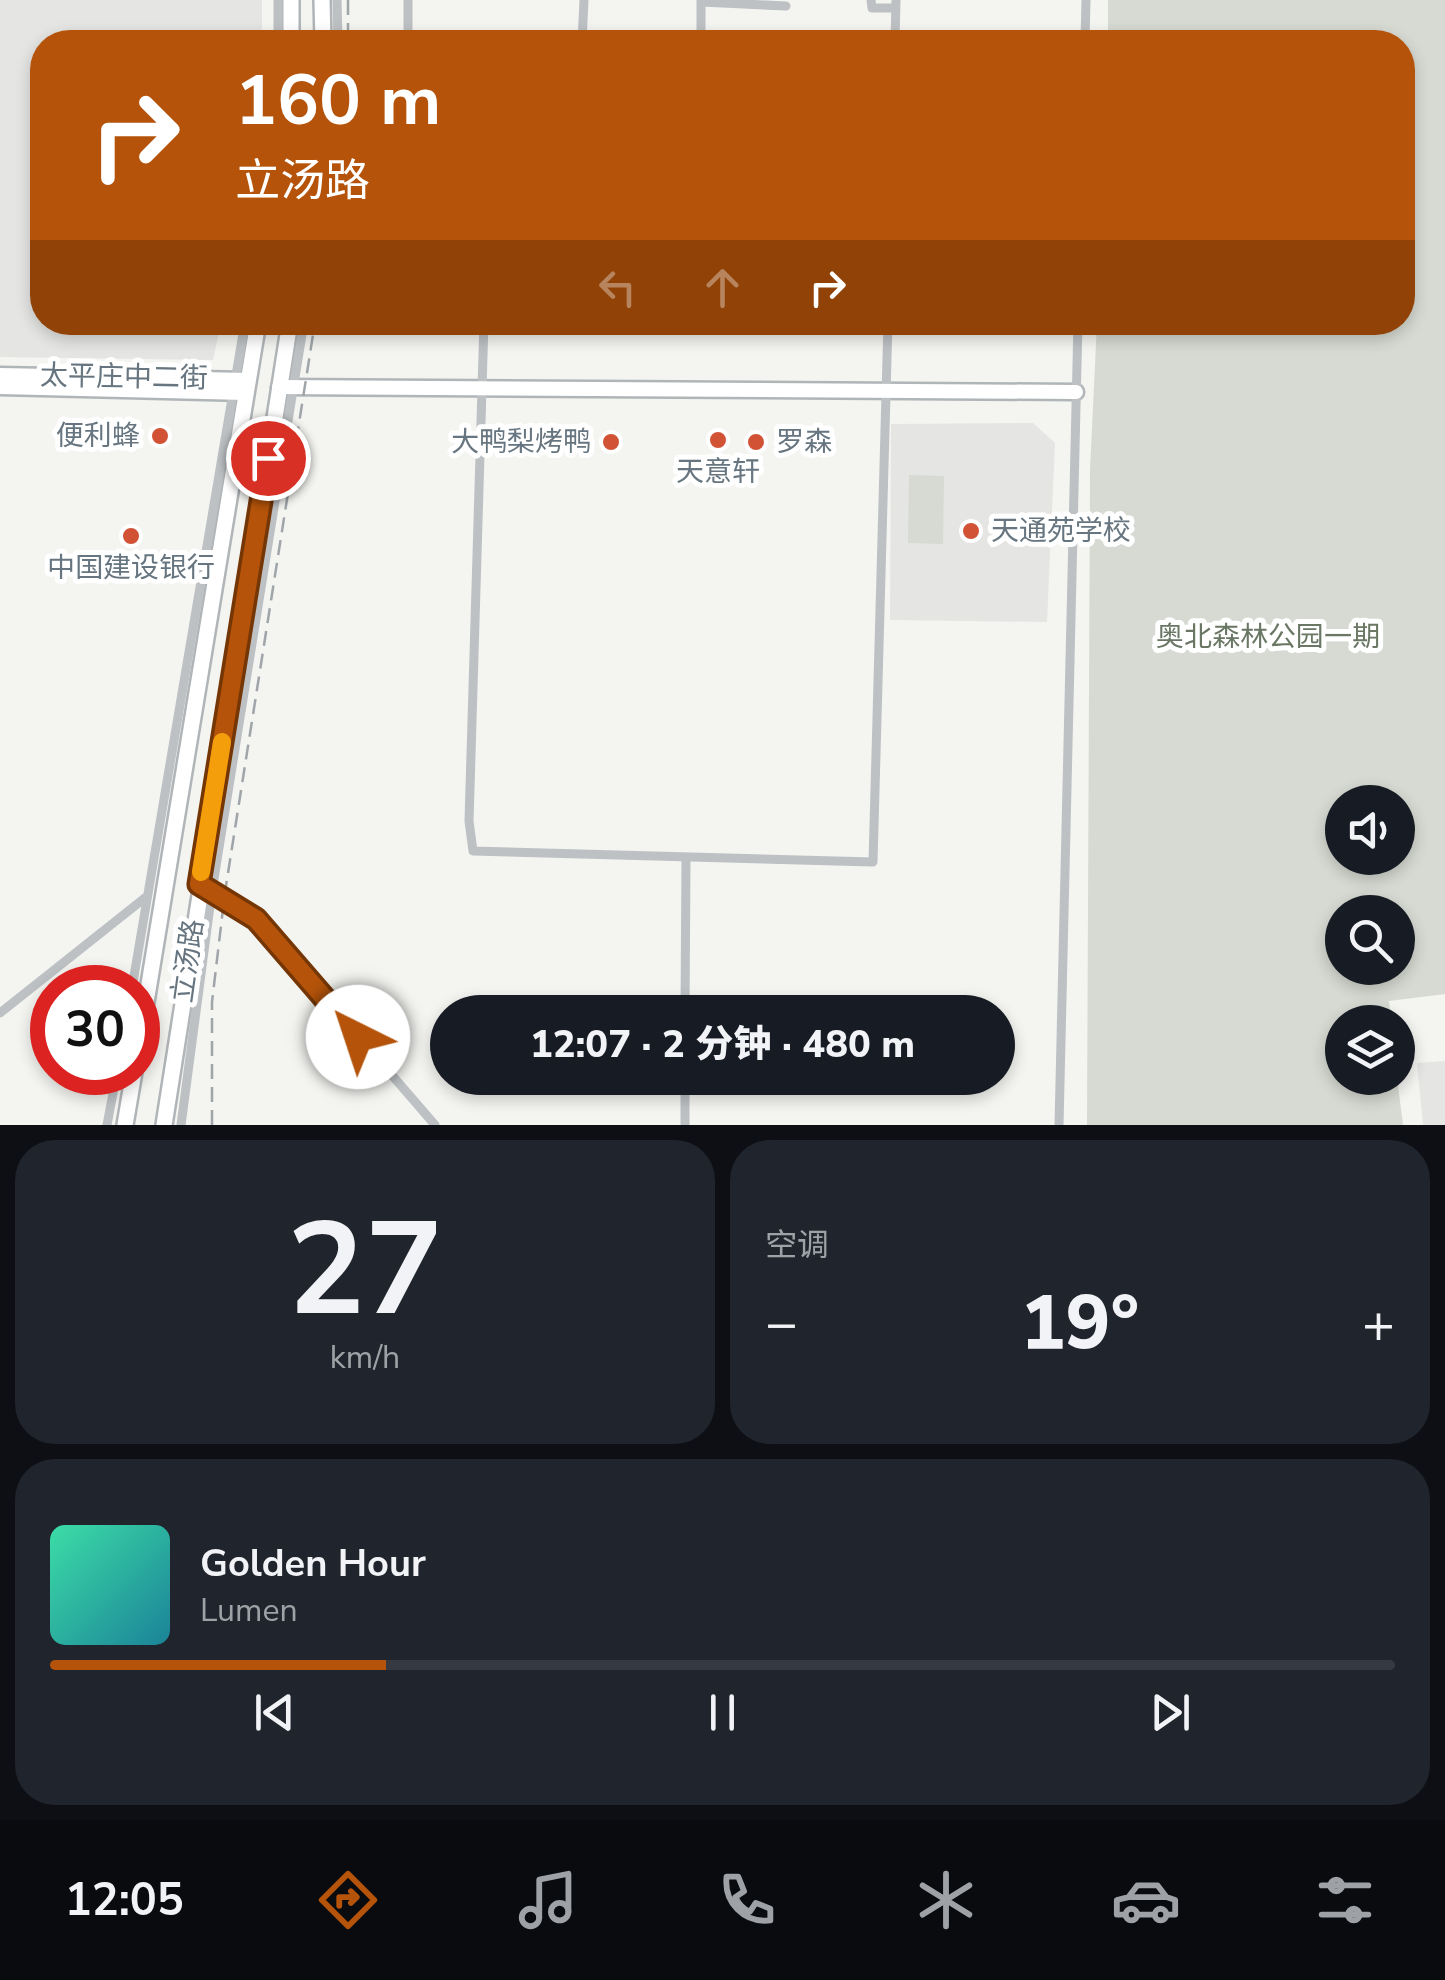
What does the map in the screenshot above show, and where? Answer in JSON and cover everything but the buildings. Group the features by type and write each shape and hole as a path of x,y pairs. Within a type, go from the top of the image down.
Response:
{"main road":[{"path":"290,0 291,30"},
{"path":"322,0 323,30"},
{"name":"立汤路","path":"151,965 241,386 255,335"},
{"name":"立汤路","path":"164,1125 285,388 289,335"},
{"path":"125,1125 130,1095"}],"street":[{"path":"278,0 278,30"},
{"path":"337,0 338,30"},
{"path":"408,0 408,30"},
{"path":"583,30 584,0"},
{"path":"871,0 872,8 896,4 895,30"},
{"path":"1085,30 1086,0"},
{"path":"701,30 701,1 786,6"},
{"name":"立汤路","path":"136,965 241,386 243,335"},
{"name":"立汤路","path":"285,388 300,335"},
{"path":"483,335 468,821 473,851 686,860 874,862 888,335"},
{"path":"1059,1125 1078,335"},
{"name":"太平庄中二街","path":"0,375 241,386"},
{"name":"太平庄中二街","path":"0,387 241,386"},
{"path":"285,388 1076,392"},
{"path":"685,995 686,860"},
{"path":"206,887 256,919 435,1125"},
{"name":"立汤路","path":"181,1125 206,887"},
{"path":"0,1013 146,897"},
{"path":"107,1125 112,1095"},
{"path":"684,1125 685,1095"}],"shaded area":[{"path":"0,0 262,0 262,30 30,30 30,335 218,335 213,360 0,357"},
{"name":"天通苑学校","path":"1033,423 1055,443 1047,622 890,620 891,424"},
{"path":"1445,1061 1445,1125 1423,1125 1417,1063"}],"green space":[{"name":"奥北森林公园一期","path":"1108,0 1445,0 1445,994 1389,1001 1389,1005 1325,1005 1325,1095 1399,1095 1403,1125 1087,1125 1090,470 1096,335 1415,335 1415,30 1108,30"},
{"path":"909,475 944,476 943,544 908,543"}],"railway":[{"path":"348,0 348,30"},
{"path":"212,1125 212,1002 225,892 313,335"}],"slow traffic":[{"path":"201,872 222,742"}],"place":[{"name":"便利蜂","path":"160,436"},
{"name":"天意轩","path":"718,440"},
{"name":"大鸭梨烤鸭","path":"611,442"},
{"name":"罗森","path":"756,442"},
{"name":"天通苑学校","path":"971,531"},
{"name":"中国建设银行","path":"131,536"}],"route":[{"path":"268,458 199,884 256,919 358,1037"}]}
